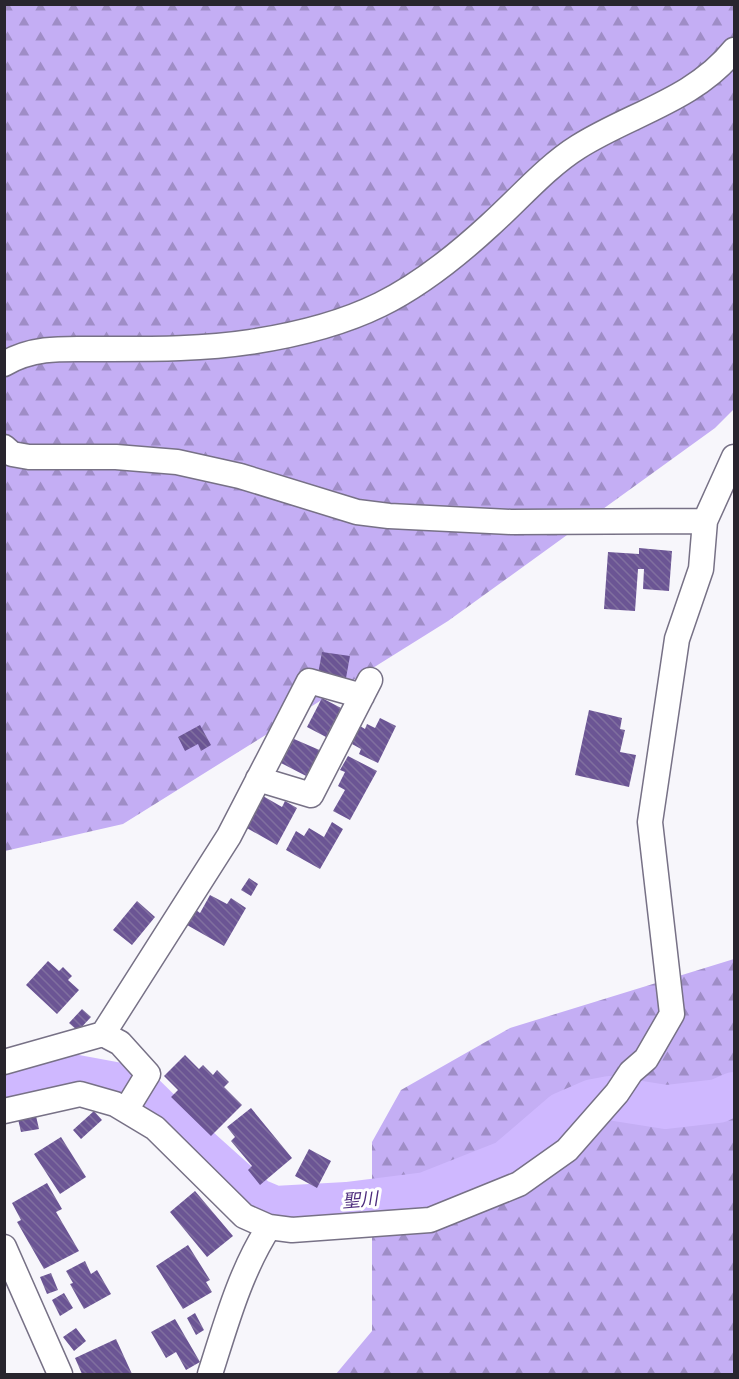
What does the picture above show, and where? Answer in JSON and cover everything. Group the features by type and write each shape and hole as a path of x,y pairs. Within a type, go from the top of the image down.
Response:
{"street":[{"path":"4,364 35,351 207,347 249,343 312,331 359,315 407,293 434,273 576,148 686,92 707,78 735,50"},
{"path":"4,447 12,454 29,457 116,457 188,463 240,476 357,513 511,522 705,521"},
{"path":"4,1111 81,1094 115,1104 155,1128 243,1216 269,1227 292,1230 430,1220 519,1184 567,1150 617,1093 631,1072 646,1059 672,1014 651,822 677,639 701,568 705,521 735,457"},
{"path":"4,1062 103,1034 229,836 258,779 309,681 366,688 312,795 258,779"},
{"path":"103,1034 120,1043 148,1074 126,1110"},
{"path":"210,1374 233,1301 258,1245 269,1227"},
{"path":"4,1247 60,1374"}],"green space":[{"path":"4,5 734,5 734,409 715,428 448,621 123,824 5,851"},
{"path":"734,959 734,1374 336,1374 372,1331 372,1142 401,1090 510,1028"}],"building":[{"path":"639,548 672,551 669,591 643,589 644,569 638,569 635,611 604,609 608,552 639,554"},
{"path":"322,652 350,656 346,678 318,674"},
{"path":"322,698 341,708 326,737 307,727"},
{"path":"589,710 622,718 620,729 625,730 620,752 636,755 629,787 575,775"},
{"path":"380,718 396,726 378,763 359,754 361,749 352,744 360,726 365,729 367,724 375,728"},
{"path":"200,725 211,745 201,751 198,744 185,751 178,737"},
{"path":"294,739 324,752 310,778 281,763"},
{"path":"348,756 377,771 350,820 333,811 345,790 338,786 345,772 340,770"},
{"path":"263,796 282,807 285,801 297,808 277,845 245,827"},
{"path":"332,822 343,829 320,869 286,850 296,831 304,836 309,828 324,837"},
{"path":"249,878 258,884 251,896 241,890"},
{"path":"210,895 227,904 231,898 246,908 224,946 187,925 196,910 200,913"},
{"path":"137,901 155,917 132,945 113,930"},
{"path":"48,961 59,971 63,967 72,976 68,980 79,990 57,1014 26,985"},
{"path":"82,1009 91,1017 78,1031 69,1023"},
{"path":"185,1055 199,1069 203,1065 213,1075 217,1070 229,1082 224,1087 242,1105 211,1136 171,1097 178,1090 164,1076"},
{"path":"251,1108 292,1158 260,1185 248,1170 252,1166 231,1141 235,1137 227,1127"},
{"path":"94,1111 102,1120 81,1139 73,1130"},
{"path":"36,1116 39,1129 21,1132 18,1119"},
{"path":"61,1137 86,1177 60,1194 34,1154"},
{"path":"309,1149 331,1161 317,1188 295,1176"},
{"path":"47,1183 62,1209 56,1212 79,1251 44,1269 17,1222 21,1220 12,1203"},
{"path":"195,1191 233,1236 207,1257 170,1212"},
{"path":"188,1245 210,1280 206,1282 212,1292 183,1309 156,1266"},
{"path":"85,1261 91,1274 97,1270 111,1294 84,1309 70,1284 73,1283 66,1271"},
{"path":"51,1273 58,1290 47,1294 40,1277"},
{"path":"64,1293 73,1308 60,1316 52,1300"},
{"path":"195,1313 204,1330 196,1335 187,1318"},
{"path":"175,1319 200,1362 186,1370 176,1352 166,1358 151,1332"},
{"path":"76,1328 86,1341 74,1351 63,1337"},
{"path":"116,1339 132,1374 82,1374 75,1358"}],"waterway":[{"name":"聖川","path":"4,1090 71,1076 136,1088 190,1141 256,1200 275,1208 347,1204 426,1194 507,1162 563,1114 593,1101 609,1098 666,1107 718,1101 734,1094"}]}
